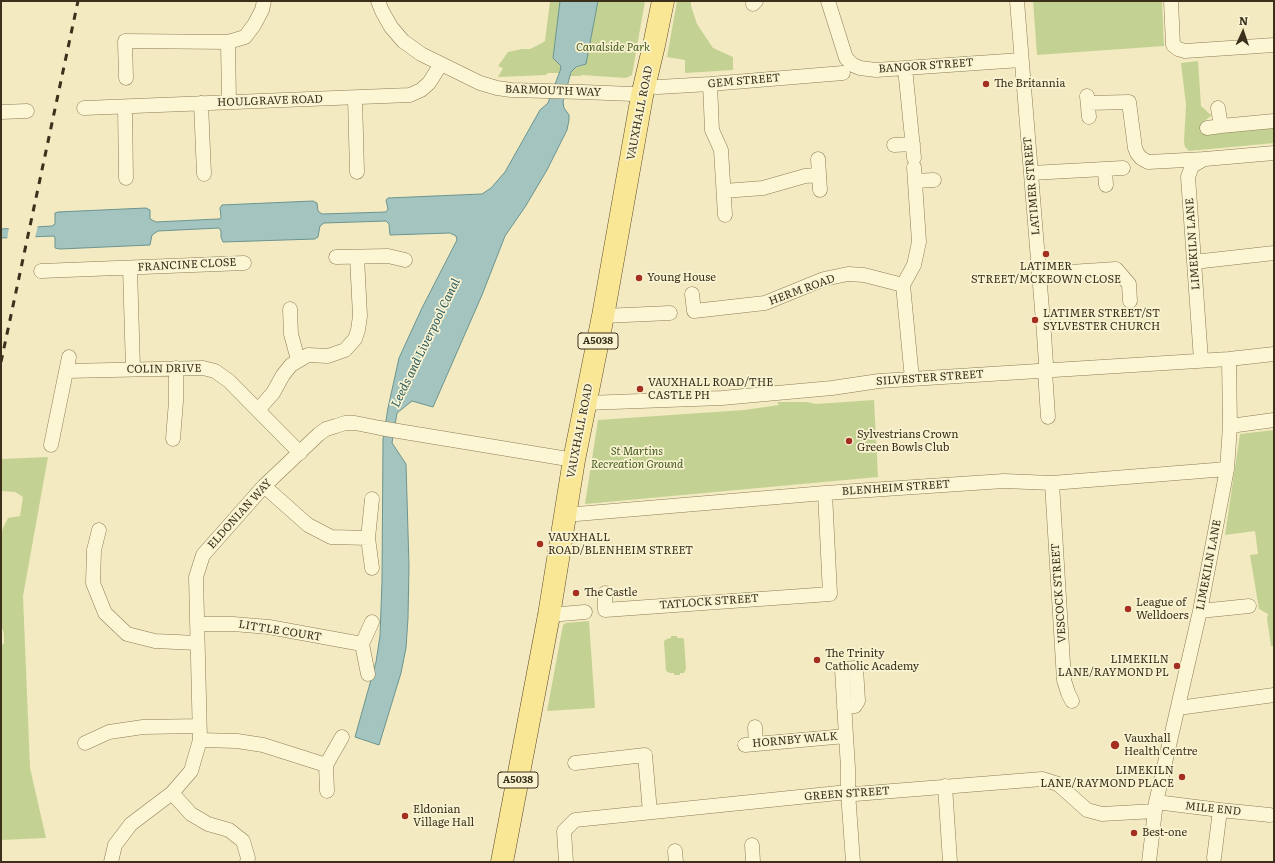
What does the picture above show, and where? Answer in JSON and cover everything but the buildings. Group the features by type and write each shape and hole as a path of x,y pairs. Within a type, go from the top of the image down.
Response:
{"main road":[{"name":"VAUXHALL ROAD","path":"502,862 549,615 574,460 603,316 643,91 663,1"}],"street":[{"path":"126,78 125,36 228,42 245,37 254,25 262,10 264,1"},
{"name":"BARMOUTH WAY","path":"378,1 391,27 403,41 421,54 480,83 511,90 632,94 643,91"},
{"name":"BANGOR STREET","path":"828,1 846,58 853,65 860,68 876,70 1021,60"},
{"name":"LATIMER STREET","path":"1017,1 1033,186 1038,274 1046,364 1045,371 1048,417"},
{"path":"1171,1 1173,45 1178,49 1185,51 1274,45"},
{"path":"228,42 229,102"},
{"name":"HOULGRAVE ROAD","path":"84,108 410,95 421,90 429,83 441,64"},
{"path":"906,68 913,144 919,242 914,266 903,285 912,379"},
{"name":"GEM STREET","path":"643,91 658,87 843,73"},
{"path":"710,84 712,130 721,150 725,215"},
{"path":"355,98 358,172"},
{"path":"1088,105 1129,102 1135,148 1137,153 1148,162 1274,153"},
{"path":"201,103 204,174"},
{"path":"125,107 126,178"},
{"path":"1218,108 1214,127 1274,121"},
{"path":"1,112 27,111"},
{"path":"894,145 913,144"},
{"path":"818,159 820,190"},
{"name":"LIMEKILN LANE","path":"1201,360 1188,177 1192,166 1205,159"},
{"path":"1031,173 1123,168"},
{"path":"914,169 934,180"},
{"path":"1105,170 1106,184"},
{"path":"724,191 763,188 805,176 819,175"},
{"path":"1194,262 1274,253"},
{"path":"336,257 388,256 405,260"},
{"path":"258,410 273,393 291,364 308,355 328,356 345,350 355,339 360,316 357,257"},
{"name":"FRANCINE CLOSE","path":"41,271 244,262"},
{"name":"FRANCINE CLOSE","path":"130,268 133,369"},
{"path":"1038,274 1116,269 1129,284 1130,301"},
{"name":"HERM ROAD","path":"692,294 694,312 765,303 824,279 848,274 864,275 903,285"},
{"path":"290,309 291,334 298,360"},
{"path":"603,316 670,313"},
{"name":"SILVESTER STREET","path":"586,403 722,398 832,388 879,381 1229,359 1274,354"},
{"name":"LIMEKILN LANE","path":"1148,862 1155,807 1200,611 1227,469 1230,426 1229,359"},
{"name":"COLIN DRIVE","path":"50,445 68,364 133,369 203,368 215,371 229,381 300,453"},
{"path":"173,439 176,401 176,368"},
{"path":"1230,426 1274,420"},
{"name":"ELDONIAN WAY","path":"111,862 115,845 131,824 172,793 191,771 200,740 196,577 203,555 264,486 320,434 326,429 345,423 355,423 574,460"},
{"name":"BLENHEIM STREET","path":"565,515 825,493 1004,481 1052,483 1227,469"},
{"name":"VESCOCK STREET","path":"1052,483 1064,680 1072,701"},
{"path":"264,486 308,525 331,537 368,538"},
{"name":"TATLOCK STREET","path":"605,593 605,610 830,594 825,493"},
{"path":"372,499 368,538 372,568"},
{"path":"99,530 94,550 93,583 105,613 128,634 155,641 197,643"},
{"path":"1200,611 1249,606"},
{"path":"549,615 585,612"},
{"path":"368,674 362,644 372,622"},
{"name":"LITTLE COURT","path":"197,624 233,624 269,627 362,644"},
{"path":"1178,708 1274,695"},
{"path":"844,707 853,862"},
{"path":"85,743 109,732 143,727 199,726"},
{"name":"HORNBY WALK","path":"755,727 750,744 846,736"},
{"path":"327,791 326,765 342,737"},
{"path":"200,740 236,741 263,745 326,765"},
{"path":"574,763 645,755 650,812"},
{"name":"GREEN STREET","path":"566,862 564,831 575,820 848,792 855,794 1042,779 1058,784 1087,810 1102,814 1155,807"},
{"path":"945,786 950,862"},
{"path":"172,793 191,814 208,824 229,830 243,842 248,858 247,862"},
{"name":"MILE END","path":"1155,807 1220,810 1270,815"},
{"path":"1214,858 1220,810"},
{"path":"752,845 753,862"}],"green space":[{"name":"Canalside Park","path":"550,1 560,1 553,58 561,65 559,73 498,77 503,68 498,66 508,52 530,49 545,41"},
{"name":"Canalside Park","path":"598,1 645,1 632,75 626,78 582,75 570,76 573,69 584,65"},
{"path":"677,1 691,1 691,6 697,24 713,48 733,57 733,70 685,73 685,60 667,57"},
{"path":"1033,1 1162,1 1164,46 1037,55"},
{"path":"1198,61 1201,106 1211,115 1203,122 1202,126 1274,125 1274,143 1189,151 1185,147 1186,105 1181,63"},
{"name":"St Martins Recreation Ground","path":"874,400 878,477 585,504 598,420 744,410 779,405 777,402 807,402 816,404"},
{"path":"1274,430 1274,646 1271,646 1267,618 1268,614 1259,609 1250,555 1258,554 1255,531 1225,535 1240,434"},
{"path":"48,457 23,596 30,768 46,838 1,840 1,646 4,643 4,636 1,627 1,537 3,528 8,518 20,516 23,497 15,492 1,491 1,459"},
{"path":"589,621 595,708 547,711 563,625 566,623"},
{"path":"671,636 677,636 677,638 684,639 686,669 684,673 680,673 680,675 674,675 674,673 666,671 664,641 671,638"}],"water":[{"name":"Leeds and Liverpool Canal","path":"560,1 598,1 586,64 576,67 571,72 563,102 564,108 569,115 567,130 547,170 525,207 505,236 482,295 433,407 412,401 397,413 392,443 406,464 409,566 408,618 406,648 401,673 379,745 355,737 376,662 380,636 383,439 399,358 422,308 457,240 456,236 450,233 390,235 389,224 386,221 324,223 320,226 318,237 315,239 223,242 219,228 158,231 152,235 150,245 60,249 55,248 54,236 1,238 1,229 52,226 55,224 55,213 58,212 146,208 150,210 150,219 156,222 220,219 220,208 222,205 313,201 317,203 318,211 322,214 386,212 388,209 386,200 388,198 482,194 491,188 505,172 540,110 548,103 561,66 553,58"}],"pier":[{"path":"38,225 35,238 7,240 9,227"}],"railway":[{"path":"1,362 78,1"}],"place":[{"name":"The Britannia","path":"986,84"},
{"name":"LATIMER STREET/MCKEOWN CLOSE","path":"1046,254"},
{"name":"Young House","path":"639,278"},
{"name":"LATIMER STREET/ST SYLVESTER CHURCH","path":"1035,320"},
{"name":"VAUXHALL ROAD/THE CASTLE PH","path":"640,389"},
{"name":"Sylvestrians Crown Green Bowls Club","path":"849,441"},
{"name":"VAUXHALL ROAD/BLENHEIM STREET","path":"540,544"},
{"name":"The Castle","path":"576,593"},
{"name":"League of Welldoers","path":"1128,609"},
{"name":"The Trinity Catholic Academy","path":"817,660"},
{"name":"LIMEKILN LANE/RAYMOND PL","path":"1177,666"},
{"name":"Vauxhall Health Centre","path":"1115,745"},
{"name":"LIMEKILN LANE/RAYMOND PLACE","path":"1182,777"},
{"name":"Eldonian Village Hall","path":"405,816"},
{"name":"Best-one","path":"1134,833"}]}
